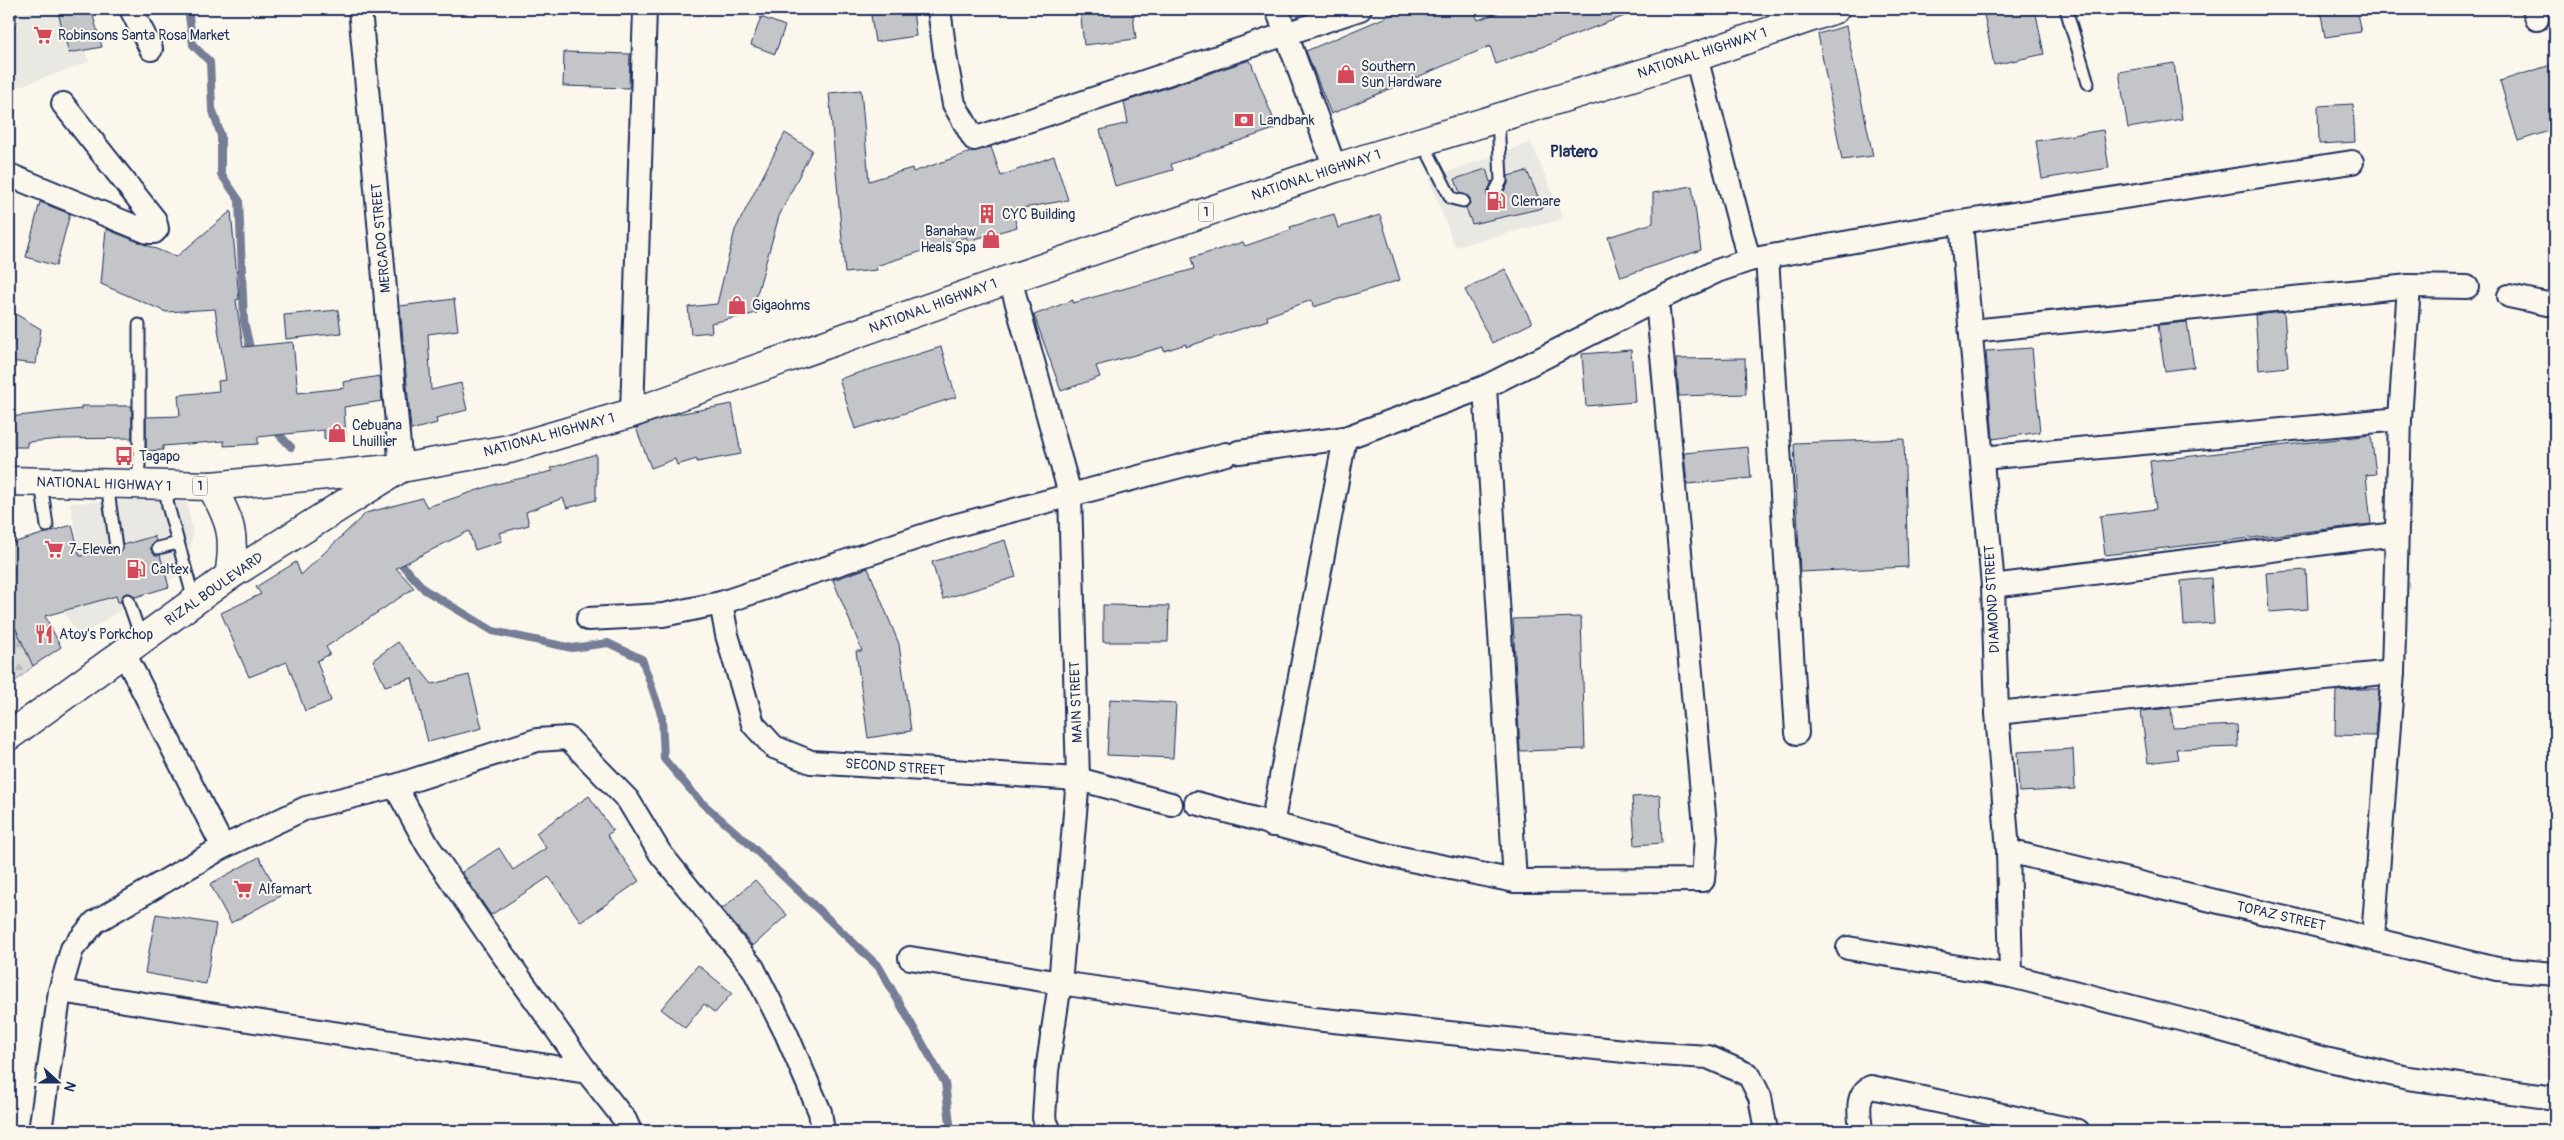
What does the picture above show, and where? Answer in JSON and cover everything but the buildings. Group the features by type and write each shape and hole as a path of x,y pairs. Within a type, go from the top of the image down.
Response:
{"main road":[{"name":"NATIONAL HIGHWAY 1","path":"9,482 211,486 401,468 509,449 632,413 1010,279 1334,168 1696,57 1776,18 1835,9"},
{"name":"RIZAL BOULEVARD","path":"9,736 195,603 229,576 401,468"},
{"path":"211,486 228,515 233,552 229,576"}],"street":[{"path":"131,9 151,49"},
{"name":"MERCADO STREET","path":"360,9 401,468"},
{"path":"632,413 646,9"},
{"path":"939,9 954,104 974,139 1360,9"},
{"path":"1277,9 1334,168"},
{"path":"1696,57 1758,258 1798,733"},
{"path":"9,175 148,232 154,232 157,228 155,220 63,104"},
{"path":"588,619 663,615 721,604 946,528 1070,494 1232,453 1345,438 1485,387 1717,271 1758,258 1961,222 2352,162"},
{"name":"DIAMOND STREET","path":"1961,222 1993,586 1997,713 2008,851 2011,976"},
{"name":"MAIN STREET","path":"1010,279 1070,494 1078,780 1060,983 1047,1071 1044,1118 1050,1131"},
{"path":"1972,331 2410,286 2467,287"},
{"path":"2373,938 2393,672 2395,534 2400,419 2410,286"},
{"path":"2509,296 2547,304 2555,303"},
{"path":"1196,803 1391,856 1515,880 1704,880 1706,837 1657,300"},
{"path":"1485,387 1515,880"},
{"path":"1982,458 2400,419"},
{"path":"1272,825 1345,438"},
{"path":"1993,586 2395,534"},
{"name":"SECOND STREET","path":"721,604 727,635 753,724 774,747 811,762 1078,780 1171,804"},
{"path":"133,646 223,847"},
{"path":"1997,713 2393,672"},
{"path":"40,1131 60,991 72,949 96,922 223,847 306,808 395,786 537,740 568,738 628,800 660,853 753,968 786,1033 820,1112 823,1131"},
{"path":"395,786 428,846 470,908 587,1072 625,1120 630,1131"},
{"name":"TOPAZ STREET","path":"2008,851 2497,969 2555,974"},
{"path":"1848,948 2011,976 2198,1024 2325,1060 2408,1078 2555,1098"},
{"path":"910,958 1060,983 1314,1019 1644,1053 1708,1057 1748,1075 1760,1097 1766,1131"},
{"path":"60,991 587,1072"},
{"path":"1861,1131 1859,1101 1864,1090 1871,1087 2078,1131"}],"lane":[{"path":"9,9 9,22"},
{"path":"2066,9 2088,83"},
{"path":"1494,194 1501,181 1498,118"},
{"path":"1422,141 1451,198 1456,201 1463,201"},
{"path":"139,325 152,486 168,506 195,603"},
{"path":"41,482 47,526"},
{"path":"107,484 116,547"},
{"path":"158,548 178,543"},
{"path":"128,600 133,646"}],"shaded area":[{"name":"Robinsons Santa Rosa Market","path":"9,9 67,9 89,62 9,90"},
{"name":"Clemare","path":"1531,142 1563,219 1455,247 1429,179"},
{"name":"Caltex","path":"186,499 193,532 187,570 79,636 64,612 40,584 84,573 70,503"}],"green space":[{"path":"9,614 33,666 9,687"}],"waterway":[{"path":"188,9 193,45 210,62 212,108 221,136 221,174 239,200 244,321 252,357"},
{"path":"273,428 291,447"},
{"path":"396,558 425,590 493,631 572,648 608,643 642,659 662,717 664,759 701,802 747,842 879,967 945,1083 951,1131"}],"place":[{"name":"Robinsons Santa Rosa Market","path":"43,35"},
{"name":"Southern Sun Hardware","path":"1346,74"},
{"name":"Landbank","path":"1244,120"},
{"name":"Clemare","path":"1496,201"},
{"name":"CYC Building","path":"987,214"},
{"name":"Banahaw Heals Spa","path":"991,239"},
{"name":"Gigaohms","path":"737,305"},
{"name":"Cebuana Lhuillier","path":"337,433"},
{"name":"Tagapo","path":"124,456"},
{"name":"7-Eleven","path":"54,549"},
{"name":"Caltex","path":"136,569"},
{"name":"Atoy's Porkchop","path":"44,634"},
{"name":"Alfamart","path":"243,889"}],"district":[{"name":"Platero","path":"1574,152"}]}
